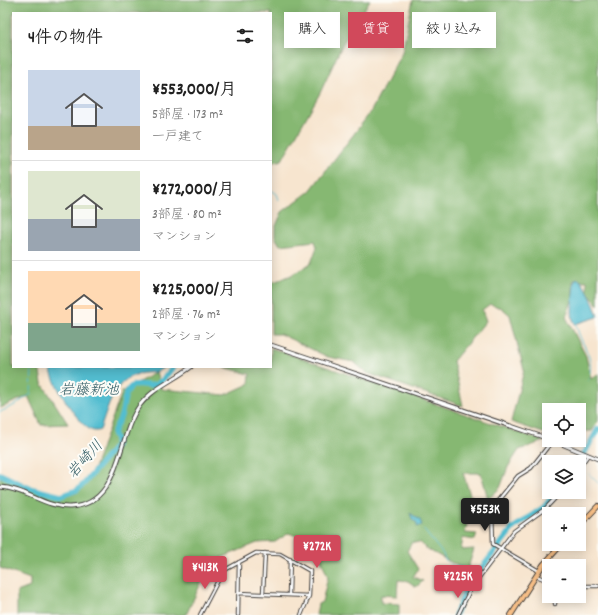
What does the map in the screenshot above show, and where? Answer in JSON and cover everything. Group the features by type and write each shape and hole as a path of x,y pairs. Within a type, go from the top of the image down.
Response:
{"main road":[{"path":"586,519 598,506"},
{"path":"511,615 539,571 556,551"}],"street":[{"path":"272,345 542,437"},
{"path":"0,488 10,489 62,506 79,506 94,499 109,483 131,420 140,405 151,393 188,368"},
{"path":"539,571 495,545 493,538 492,511 494,504 518,476 531,468 548,447"},
{"path":"570,447 598,459"},
{"path":"458,615 471,588 500,548 518,527 546,508 554,499"},
{"path":"473,503 483,512 492,511"},
{"path":"200,615 223,571 256,553 280,554 310,571 308,596 301,615"},
{"path":"264,594 265,553"},
{"path":"289,595 290,559"},
{"path":"238,615 239,562"},
{"path":"536,576 542,578"},
{"path":"586,586 598,586"},
{"path":"239,593 308,596"}],"green space":[{"path":"0,0 370,0 362,12 348,12 348,35 320,93 282,160 272,163 272,12 12,12 12,368 39,368 42,383 68,424 41,425 28,396 0,408"},
{"path":"413,0 598,0 598,305 588,293 587,281 573,280 573,298 566,317 586,356 591,379 598,374 598,421 592,431 586,431 586,403 542,403 542,433 511,422 524,370 510,315 502,308 490,304 482,310 486,321 453,361 463,406 367,373 354,362 328,357 280,334 272,334 272,283 292,275 311,263 317,247 315,241 280,245 275,237 275,228 282,212 310,191 370,113 404,48"},
{"path":"272,348 542,440 542,442 519,450 508,467 500,488 488,499 481,473 463,473 472,501 463,516 468,519 465,533 477,534 475,540 463,538 461,550 474,549 467,571 425,548 421,543 412,542 407,551 418,569 413,577 423,581 416,587 408,581 398,580 397,596 381,595 381,603 399,604 399,615 316,615 318,604 322,602 328,577 320,556 304,539 289,533 275,542 257,543 216,560 203,579 186,615 17,615 17,592 30,587 30,579 0,568 0,474 7,475 33,488 68,495 76,493 90,479 122,392 156,372 161,389 225,395 249,384 250,374 227,368 272,368"}],"water":[{"path":"577,278 587,290 598,317 575,324 572,316 572,304 574,282"},
{"name":"岩藤新池","path":"51,368 162,368 155,372 138,374 123,382 113,396 100,430 95,431 83,424 71,409 59,390"},
{"path":"410,513 420,520 422,525 417,527 417,523 412,519"}],"waterway":[{"path":"272,191 277,194 279,200"},
{"path":"576,323 589,358 590,372 588,381"},
{"path":"0,412 15,405 31,394 32,368"},
{"name":"岩崎川","path":"0,474 29,488 61,496 77,490 84,484 116,445 116,439 113,433 121,416 124,399 130,387 134,385 155,385 162,380 172,368"},
{"path":"583,455 598,429"},
{"path":"589,474 598,483"},
{"path":"455,615 467,587 513,528 544,507 550,499"},
{"path":"423,529 443,554 445,560 454,567 462,567 477,575"}]}
